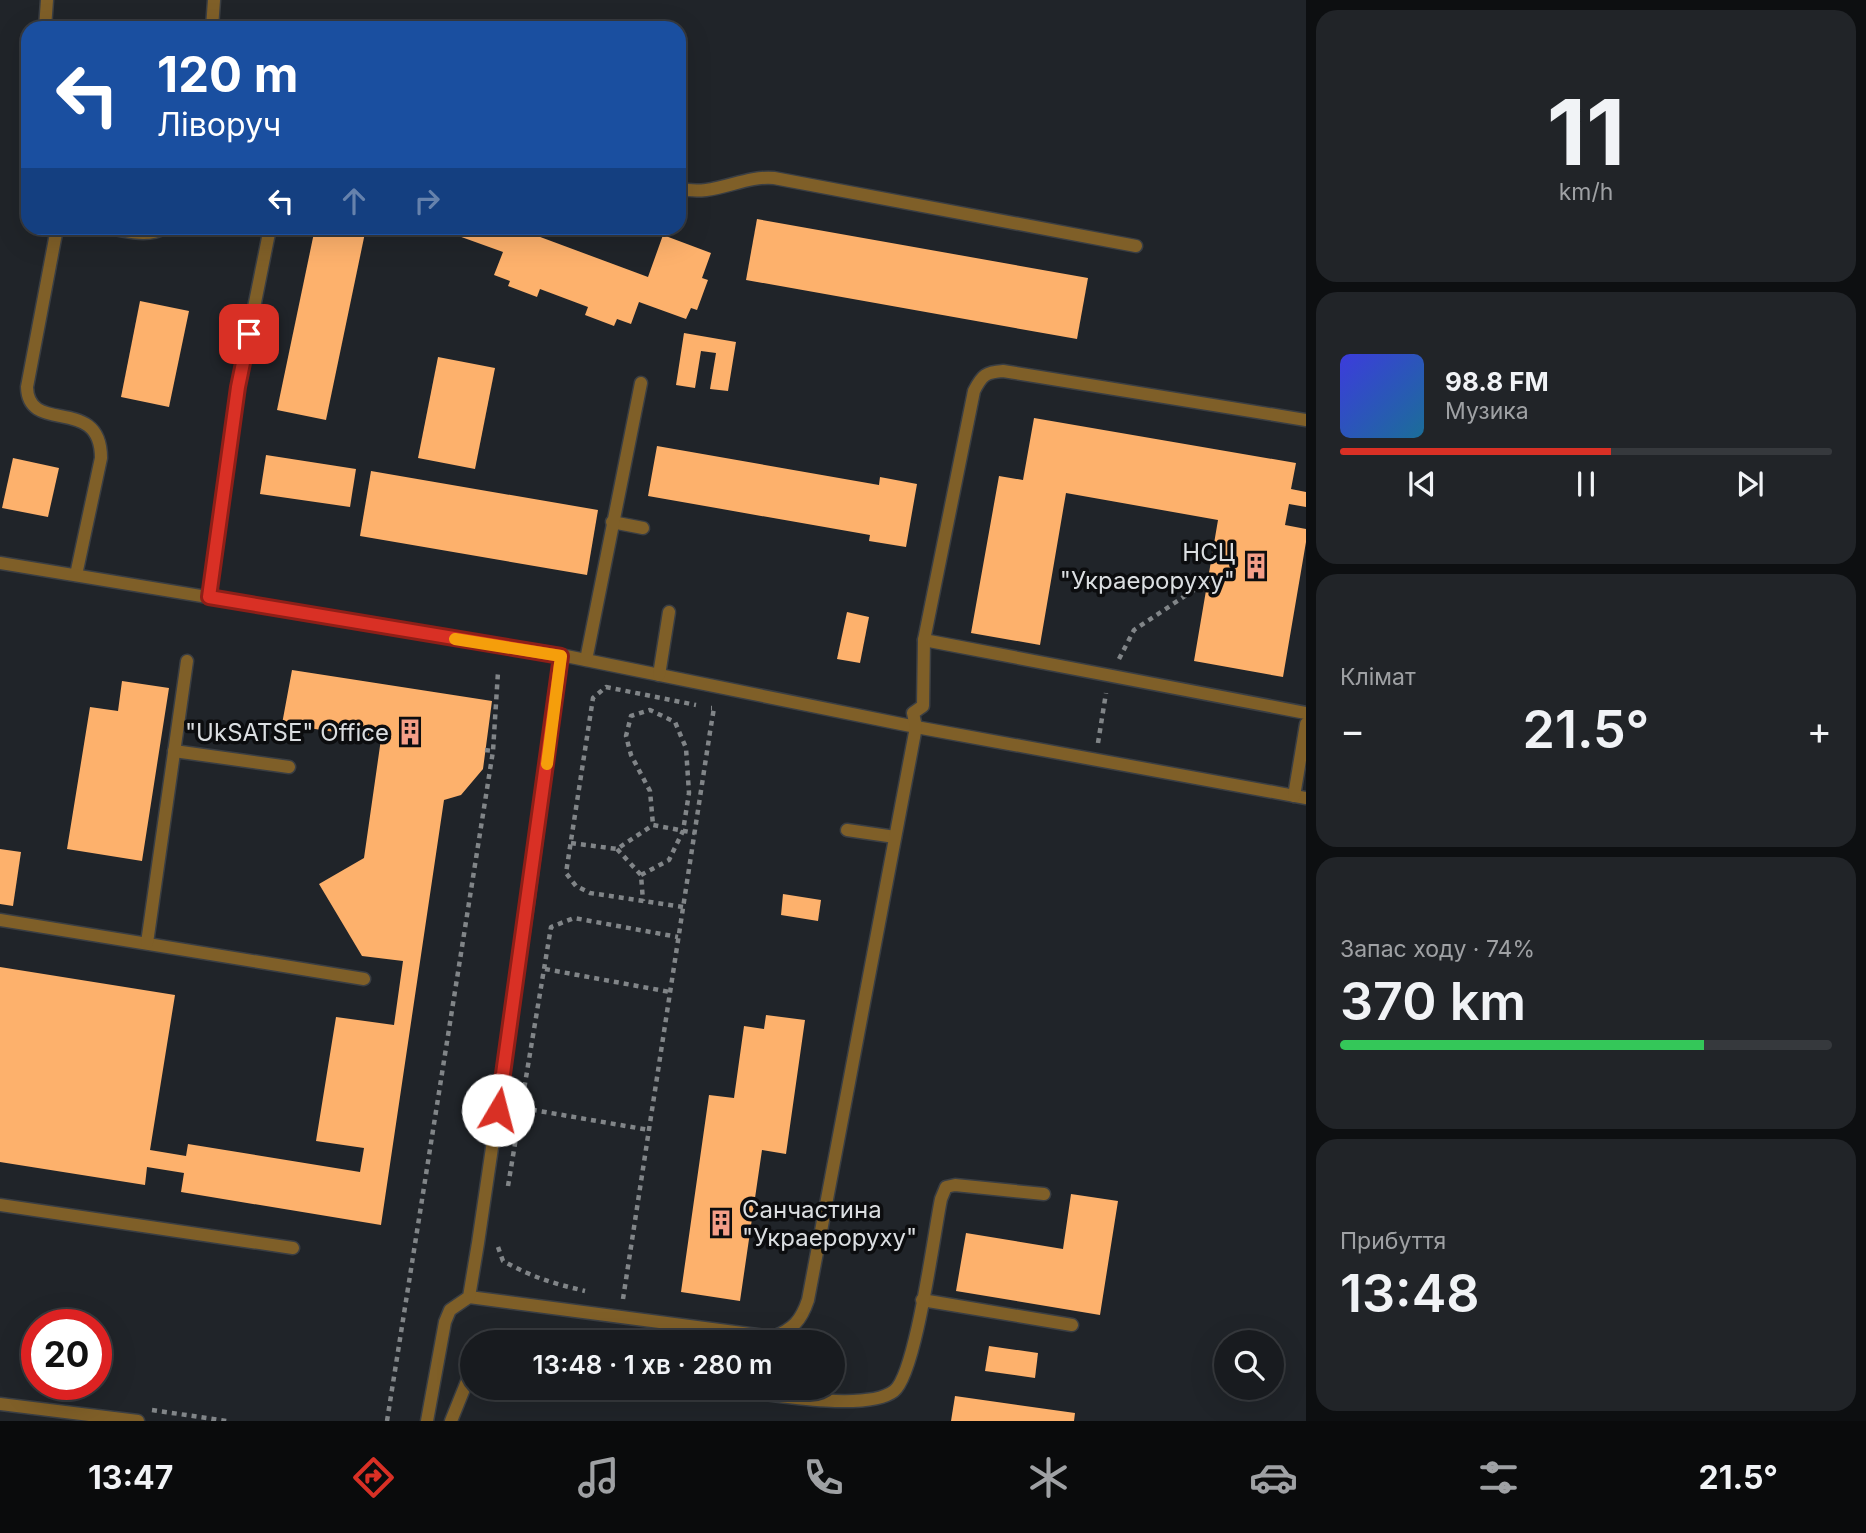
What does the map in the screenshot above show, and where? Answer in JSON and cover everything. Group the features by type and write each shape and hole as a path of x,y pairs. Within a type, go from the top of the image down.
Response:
{"lane":[{"path":"46,21 47,0"},
{"path":"212,21 214,0"},
{"path":"686,189 701,191 761,178 774,178 1136,246"},
{"path":"56,235 27,398 31,406 39,411 92,427 101,442 101,458 76,575"},
{"path":"209,597 238,387 269,235"},
{"path":"427,1421 444,1322 450,1310 468,1297 773,1337 797,1324 808,1300 916,727 913,713 923,706 925,640 974,391 981,377 988,372 1003,371 1306,420"},
{"path":"586,660 641,383"},
{"path":"612,522 643,528"},
{"path":"0,563 586,660 916,727 1300,797 1306,724"},
{"path":"659,675 669,612"},
{"path":"925,640 1306,713"},
{"path":"468,1297 529,896 561,656"},
{"path":"147,943 187,661"},
{"path":"174,751 289,767"},
{"path":"846,830 895,837"},
{"path":"0,920 364,979"},
{"path":"845,1398 887,1396 897,1389 909,1366 941,1199 946,1187 955,1185 1044,1194"},
{"path":"0,1205 293,1248"},
{"path":"922,1300 1072,1325"},
{"path":"451,1421 460,1399"},
{"path":"0,1404 138,1421"}],"path":[{"path":"387,1421 493,751 498,672"},
{"path":"623,1300 714,708 606,687 593,698 566,873 576,886 590,893 683,907"},
{"path":"641,875 669,859 683,831 689,793 686,748 675,722 650,710 631,716 626,736 631,755 650,791 653,825"},
{"path":"485,750 493,751"},
{"path":"617,849 653,825 695,833"},
{"path":"571,843 617,849 641,875 643,901"},
{"path":"507,1196 551,927 575,918 678,937"},
{"path":"545,969 670,992"},
{"path":"522,1108 649,1130"},
{"path":"500,1234 498,1247 503,1261 538,1280 587,1291"},
{"path":"611,1297 636,1301"}],"building":[{"path":"757,219 1088,278 1077,339 746,280"},
{"path":"314,235 365,235 326,420 277,410"},
{"path":"456,235 535,235 648,277 663,235 711,253 702,278 708,280 697,310 691,308 686,319 639,302 631,324 617,319 614,326 585,315 588,307 540,289 537,297 508,286 510,281 494,275 503,252"},
{"path":"140,301 189,311 169,407 121,397"},
{"path":"684,333 736,342 728,391 710,389 716,353 701,351 695,388 676,385"},
{"path":"438,357 495,368 475,469 418,458"},
{"name":"НСЦ \"Украероруху\"","path":"1034,418 1296,463 1291,489 1306,492 1306,507 1289,504 1285,525 1306,529 1306,542 1283,677 1194,661 1218,520 1066,493 1040,645 971,633 999,476 1023,480"},
{"path":"657,446 879,485 880,477 917,484 906,547 869,541 870,535 648,496"},
{"path":"266,455 356,469 350,507 260,494"},
{"path":"13,458 59,468 48,517 2,508"},
{"path":"371,471 598,510 587,575 360,536"},
{"path":"847,612 869,617 860,663 837,659"},
{"path":"292,670 492,701 483,769 461,795 444,800 381,1225 181,1192 184,1173 147,1167 145,1185 0,1162 0,967 175,995 150,1150 186,1156 188,1144 360,1172 364,1148 316,1141 336,1017 394,1025 403,961 362,956 319,884 364,858 381,739 282,724"},
{"path":"122,681 169,688 142,861 67,849 90,707 118,711"},
{"path":"0,849 21,852 13,906 0,904"},
{"path":"783,894 821,900 818,921 781,915"},
{"name":"Санчастина \"Украероруху\"","path":"766,1015 805,1020 786,1154 762,1150 740,1301 681,1292 709,1095 734,1098 744,1026 764,1029"},
{"path":"1071,1194 1118,1201 1100,1315 956,1291 966,1233 1063,1249"},
{"path":"989,1346 1038,1353 1035,1378 985,1371"},
{"path":"955,1396 1075,1413 1074,1421 951,1421"}],"slow traffic":[{"path":"455,639 561,656 547,764"}],"place":[{"name":"НСЦ \"Украероруху\"","path":"1256,566"},
{"name":"\"UkSATSE\" Office","path":"410,732"},
{"name":"Санчастина \"Украероруху\"","path":"721,1223"}],"route":[{"path":"249,334 238,387 209,597 561,656 498,1110"}]}
